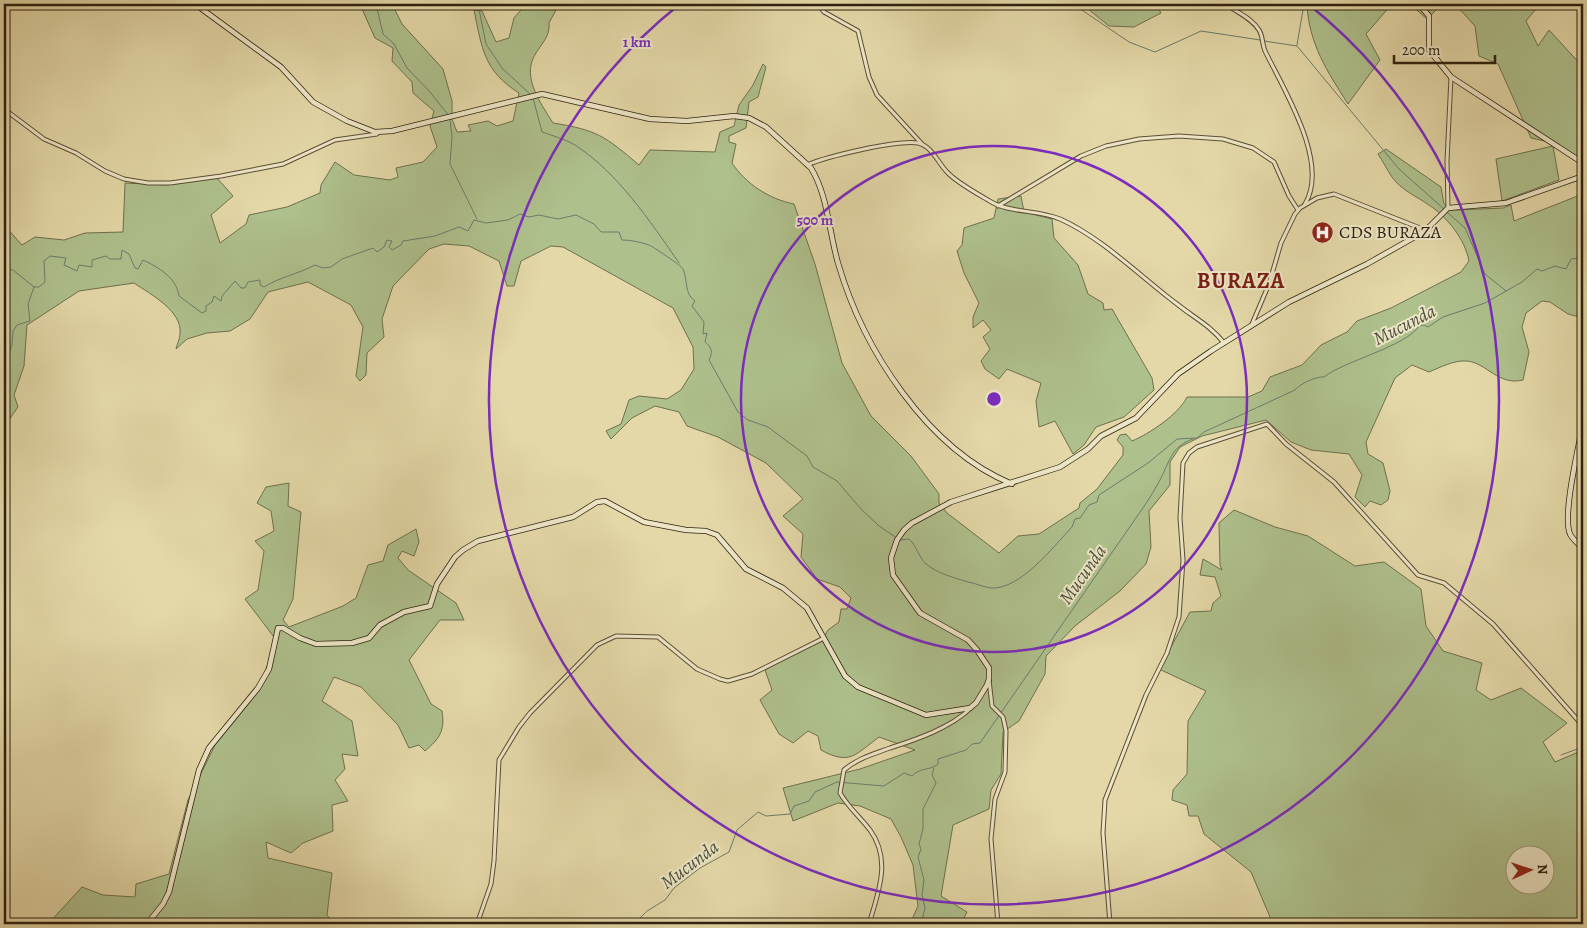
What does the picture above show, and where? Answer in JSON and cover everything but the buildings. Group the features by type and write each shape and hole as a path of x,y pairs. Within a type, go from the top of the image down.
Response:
{"main road":[{"path":"195,4 281,67 313,102 347,121 380,133 542,94 650,120 687,121 734,116 749,118 766,127 807,165 816,176 823,196 838,262 852,303 875,350 892,377 939,436 978,466 1012,484"},
{"path":"1418,4 1429,16 1429,50 1451,77 1583,163"},
{"path":"147,924 170,892 192,796 202,764 219,734 258,688 269,668 274,652 277,629 283,628 300,638 316,644 344,644 365,640 380,625 392,618 408,611 428,608 436,584 455,557 478,542 573,517 597,502 608,501 644,522 714,533 746,569 783,588 805,606 845,676 858,687 926,715 956,712 973,706 989,679 990,670 973,645 920,613 895,578 890,562 898,539 912,522 947,503 1012,484 1060,467 1088,449 1103,434 1131,421 1148,407 1178,374 1252,324 1296,298 1367,264 1426,230 1448,208 1506,203 1583,176"},
{"path":"1583,423 1571,484 1569,523 1572,537 1583,549"}],"street":[{"path":"818,4 824,12 858,30 869,76 877,95 922,145 931,151 949,174 998,206 1053,217 1070,225 1106,249 1200,320 1224,343"},
{"path":"1226,4 1259,30 1263,47 1306,140 1313,160 1310,196 1304,206"},
{"path":"1448,208 1447,161 1451,77"},
{"path":"4,109 44,139 76,153 105,172 124,179 148,183 170,183 221,176 283,164 335,140 380,133"},
{"path":"998,206 1081,156 1106,146 1139,139 1179,136 1223,139 1253,148 1274,162 1289,196 1298,210"},
{"path":"807,165 824,158 880,147 913,143 922,145"},
{"path":"1252,324 1269,284 1281,242 1298,210 1304,206 1325,195 1334,194 1426,230"},
{"path":"1110,924 1103,833 1105,800 1146,695 1167,653 1179,616 1183,560 1180,518 1183,463 1189,453 1197,447 1267,424 1286,444 1334,482 1418,575 1444,583 1493,624 1583,726"},
{"path":"477,924 491,884 494,861 499,760 530,713 597,645 616,636 658,637 697,669 720,680 728,680 752,674 825,638"},
{"path":"989,679 992,706 1000,714 1006,731 1006,770 994,799 991,839 998,924"},
{"path":"869,924 880,888 882,862 872,832 840,794 844,770 865,757 921,737 949,724 973,706"}],"green space":[{"path":"367,4 392,4 402,24 443,69 452,101 452,119 457,132 471,131 468,125 488,121 497,126 513,121 519,93 498,76 486,58 474,10 482,11 496,42 509,38 514,18 526,4 553,4 557,8 549,23 545,40 535,54 530,73 541,103 553,123 580,128 600,136 639,165 650,150 715,152 720,132 734,126 739,105 753,85 763,64 766,67 758,97 749,102 746,128 729,136 729,142 736,144 732,163 744,178 759,190 794,204 815,264 842,363 871,416 911,456 939,494 939,503 947,513 999,553 1018,536 1039,534 1079,508 1080,503 1097,489 1123,455 1123,447 1117,440 1120,435 1126,434 1132,441 1147,434 1171,417 1187,397 1248,397 1262,391 1270,377 1302,365 1321,345 1347,332 1357,321 1391,308 1461,272 1469,261 1464,245 1449,222 1436,210 1396,182 1378,154 1386,149 1441,187 1444,204 1456,210 1503,208 1511,205 1514,221 1575,197 1583,192 1583,318 1568,314 1550,302 1542,301 1526,313 1522,327 1529,352 1523,380 1507,380 1467,361 1452,363 1429,372 1412,365 1395,378 1366,442 1368,454 1383,463 1390,491 1388,500 1381,505 1370,501 1365,507 1355,497 1362,475 1349,454 1311,450 1291,442 1266,420 1202,436 1180,447 1170,462 1170,485 1149,511 1151,547 1146,564 1120,591 1075,626 1046,656 1045,674 1019,721 1003,732 1001,774 991,790 989,809 953,825 941,896 967,912 961,924 910,924 918,906 913,865 891,819 860,806 838,803 793,821 783,788 860,769 915,750 879,737 852,756 839,757 821,750 818,736 808,731 793,743 779,734 760,700 772,690 765,670 823,638 828,630 839,622 841,609 847,609 851,598 840,587 817,579 801,557 803,534 783,516 803,499 766,463 718,437 687,426 679,412 655,406 632,418 611,439 606,431 621,424 629,400 639,396 667,399 681,390 694,369 693,347 673,308 563,247 551,246 521,261 514,286 507,286 499,261 469,246 444,244 429,249 393,286 382,319 384,337 367,353 366,375 360,381 356,376 363,327 351,305 308,282 268,292 250,319 230,331 207,333 187,339 176,349 180,338 180,326 176,318 164,304 134,283 79,291 27,325 24,366 14,395 18,407 4,427 4,221 5,226 22,245 35,237 64,240 85,233 123,232 125,183 167,185 217,178 233,196 211,215 220,243 246,224 249,215 287,207 320,193 321,185 335,162 354,175 390,180 398,177 396,168 423,162 437,147 430,126 434,111 413,93 412,82 392,61 393,48 375,38 362,9"},
{"path":"1082,4 1156,4 1161,13 1134,27 1109,26"},
{"path":"1307,4 1392,4 1366,34 1380,60 1348,104 1326,68 1315,45 1308,18"},
{"path":"1410,4 1442,4 1427,19"},
{"path":"1455,4 1540,4 1526,21 1538,46 1549,30 1583,67 1583,161 1549,142 1531,138 1498,64 1479,56 1475,26"},
{"path":"1553,146 1559,180 1502,201 1496,159"},
{"path":"1021,196 1024,212 1052,219 1054,238 1078,265 1088,294 1103,303 1104,310 1112,309 1152,378 1154,390 1124,417 1096,427 1084,445 1073,454 1055,421 1039,427 1036,401 1041,383 1007,369 999,379 985,369 981,361 990,349 983,337 991,330 983,320 973,328 973,317 979,303 964,273 957,251 962,245 964,228 994,218 998,199"},
{"path":"289,483 288,506 301,512 293,599 283,620 289,627 343,606 356,598 368,565 383,561 388,545 416,529 419,542 414,556 402,551 398,558 408,570 456,603 464,620 440,620 409,660 431,704 442,711 443,724 438,738 425,751 419,745 409,748 398,725 361,687 334,677 322,701 352,721 358,756 342,754 345,769 335,780 348,801 332,805 333,831 303,843 291,853 266,842 268,858 332,873 327,915 334,924 279,924 275,922 275,924 48,924 82,887 103,895 135,897 136,884 169,874 188,800 215,745 250,702 277,641 245,599 258,590 264,551 255,541 274,531 271,511 257,503 266,487"},
{"path":"1234,510 1275,527 1308,536 1355,566 1384,562 1421,589 1426,626 1443,651 1482,663 1476,690 1491,700 1521,688 1567,723 1543,742 1555,762 1583,750 1583,924 1273,924 1251,872 1204,834 1198,816 1189,816 1187,805 1172,800 1173,790 1187,774 1188,721 1206,691 1159,669 1190,612 1211,611 1213,603 1221,596 1215,577 1200,575 1203,559 1222,570 1220,565 1219,523"}],"waterway":[{"path":"376,4 383,34 394,44 407,68 430,92 449,116"},
{"path":"478,4 486,44 502,68 531,95"},
{"path":"1073,4 1129,42 1155,52 1201,31 1260,40"},
{"path":"1297,45 1304,4"},
{"path":"1264,41 1297,46 1399,169 1444,209"},
{"path":"533,98 542,132 575,145 605,169 632,199 679,263"},
{"path":"450,120 452,136 450,164 477,219"},
{"path":"1447,212 1465,228 1485,274 1506,291"},
{"path":"4,269 13,270 34,287 39,287 45,282 44,261 50,256 66,258 64,265 77,271 79,265 92,267 92,260 106,256 110,259 121,259 122,250 129,254 135,268 138,269 143,260 166,274 175,284 179,296 202,313 206,311 206,306 212,302 214,296 221,301 222,296 235,281 241,288 245,288 248,282 260,280 260,285 264,287 315,265 323,268 331,267 342,259 373,248 377,252 384,247 387,240 392,241 389,247 392,250 401,245 403,241 435,236 459,227 468,231 474,220 486,223 508,220 520,214 529,217 539,215 558,219 576,215 594,224 601,232 619,232 622,240 636,241 649,245 683,269 689,295 695,301 692,306 704,322 703,334 707,333 705,342 711,350 709,360 738,412 748,420 768,427 807,456 813,467 837,481 861,509 879,526 897,538"},
{"name":"Mucunda","path":"1197,438 1204,432 1295,390 1308,381 1324,377 1333,371 1389,347 1402,340 1419,326 1424,325 1428,327 1443,317 1485,303 1522,282 1537,269 1542,271 1555,266 1566,269 1571,259 1583,258"},
{"path":"4,364 12,345 13,331 17,325 30,321 28,304 34,287"},
{"path":"900,540 909,539 926,564 941,573 991,588 1002,587 1024,575 1046,556 1072,527 1075,519 1080,518 1089,505 1097,502 1099,495 1148,463 1177,439 1197,438"},
{"name":"Mucunda","path":"634,924 647,911 665,900 674,888 700,868 729,852 737,830 758,812 766,816 790,814 794,806 809,801 815,792 837,782 884,786 904,773 912,776 918,771 932,768 938,764 938,759 966,750 972,744 980,743 1147,502 1172,454 1180,446 1193,439"},
{"path":"1561,755 1583,747"},
{"path":"921,924 925,908 922,895 924,880 918,857 921,849 919,844 923,829 923,809 936,783 932,775 934,768"}],"place":[{"name":"CDS BURAZA","path":"1323,232"}],"district":[{"name":"BURAZA","path":"1241,280"}]}
